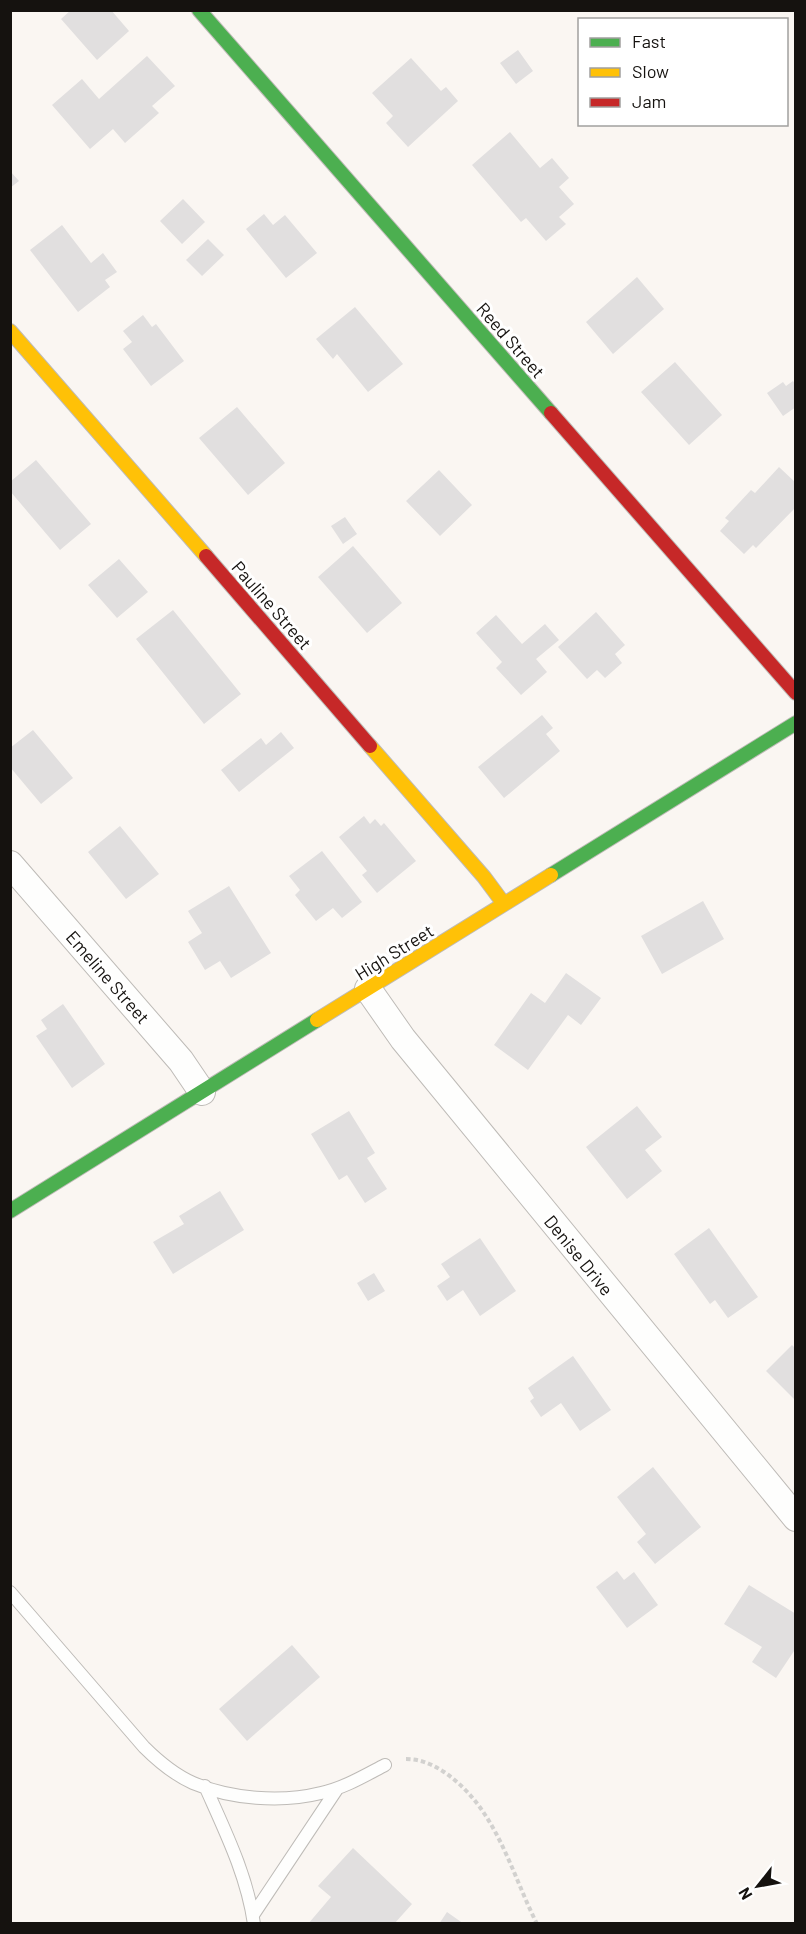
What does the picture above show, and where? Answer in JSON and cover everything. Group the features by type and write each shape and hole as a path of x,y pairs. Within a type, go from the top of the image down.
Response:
{"main road":[{"name":"Reed Street","path":"199,10 795,693"},
{"name":"Pauline Street","path":"10,331 484,877 504,904"},
{"name":"High Street","path":"10,1211 795,723"}],"street":[{"name":"Emeline Street","path":"10,864 174,1053 202,1092"},
{"name":"Denise Drive","path":"368,989 403,1040 795,1518"}],"lane":[{"path":"10,1592 144,1747 167,1767 192,1783 239,1795 302,1797 337,1789 385,1765"},
{"path":"205,1786 234,1853 249,1895 254,1919"},
{"path":"254,1919 337,1789"}],"path":[{"path":"385,1765 404,1759 424,1762 447,1774 472,1796 499,1839 537,1923"}],"building":[{"path":"71,10 111,10 129,31 97,60 61,19"},
{"path":"518,50 533,71 516,84 500,63"},
{"path":"147,56 175,86 152,106 159,113 125,143 113,129 90,149 52,105 82,79 99,99"},
{"path":"411,58 441,91 446,87 458,101 408,147 386,123 393,116 372,93"},
{"path":"510,132 540,168 552,158 569,178 559,187 574,204 559,217 566,224 546,241 526,218 521,222 472,165"},
{"path":"10,171 19,181 10,188"},
{"path":"183,199 205,222 182,244 160,221"},
{"path":"264,214 273,225 285,215 317,253 286,278 246,229"},
{"path":"62,225 91,263 103,253 117,272 105,280 110,287 78,312 30,250"},
{"path":"208,239 224,255 202,276 186,260"},
{"path":"637,277 664,309 613,354 586,322"},
{"path":"355,307 403,364 368,392 337,354 333,359 316,339"},
{"path":"143,315 152,327 156,324 184,361 151,386 123,349 132,342 123,331"},
{"path":"675,362 722,415 689,445 641,392"},
{"path":"793,381 796,385 796,407 783,416 767,393 783,382 786,386"},
{"path":"237,407 285,463 248,495 199,438"},
{"path":"36,460 91,524 60,550 10,491 10,482"},
{"path":"779,467 796,483 796,507 756,548 753,545 744,554 720,531 729,521 725,518 751,490 755,493"},
{"path":"439,470 472,505 440,536 406,501"},
{"path":"345,517 357,534 343,544 331,526"},
{"path":"353,546 402,603 367,633 318,577"},
{"path":"119,559 148,592 117,618 88,585"},
{"path":"173,610 241,694 204,724 136,639"},
{"path":"596,612 625,645 615,654 622,663 605,678 597,670 587,679 558,647"},
{"path":"496,615 522,644 545,624 559,640 536,659 547,672 521,695 496,668 502,662 476,633"},
{"path":"542,715 553,728 546,734 560,751 504,798 478,767"},
{"path":"33,730 73,778 41,804 10,767 10,748"},
{"path":"281,732 294,748 239,792 221,770 261,738 266,745"},
{"path":"364,816 370,824 375,819 381,826 384,823 416,861 377,893 362,875 367,871 339,837"},
{"path":"120,826 159,874 126,899 88,852"},
{"path":"322,851 362,902 342,918 333,908 316,921 295,895 300,890 289,876"},
{"path":"229,886 271,953 231,978 220,961 205,970 188,942 202,933 188,911"},
{"path":"703,901 724,939 662,974 641,936"},
{"path":"566,973 601,998 581,1025 568,1015 528,1070 494,1045 531,993 545,1003"},
{"path":"63,1004 105,1064 72,1088 36,1036 47,1029 41,1020"},
{"path":"637,1106 662,1137 645,1150 662,1171 627,1199 586,1147"},
{"path":"349,1111 375,1153 367,1158 387,1189 365,1203 347,1175 339,1180 311,1134"},
{"path":"220,1191 244,1230 173,1274 153,1242 184,1224 179,1216"},
{"path":"709,1228 758,1297 728,1318 715,1300 710,1304 674,1254"},
{"path":"480,1238 516,1291 480,1316 463,1290 447,1301 437,1286 450,1277 441,1264"},
{"path":"374,1273 385,1291 368,1301 357,1283"},
{"path":"792,1345 796,1349 796,1401 766,1371"},
{"path":"573,1356 611,1410 580,1431 561,1403 541,1417 530,1401 534,1398 528,1388"},
{"path":"653,1467 701,1527 655,1564 637,1542 646,1534 617,1497"},
{"path":"617,1571 624,1580 634,1572 658,1605 627,1628 596,1587"},
{"path":"749,1585 796,1614 796,1648 776,1678 752,1662 762,1647 724,1624"},
{"path":"292,1645 320,1677 247,1741 219,1709"},
{"path":"353,1848 412,1904 394,1924 308,1924 331,1897 318,1886"},
{"path":"447,1912 464,1924 439,1924"}],"traffic: fast":[{"path":"199,10 551,413"},
{"path":"551,875 796,723"},
{"path":"10,1211 317,1020"}],"traffic: slow":[{"path":"10,331 206,556"},
{"path":"370,746 484,877 504,904"},
{"path":"317,1020 551,875"}],"traffic: jam":[{"path":"551,413 796,693"},
{"path":"206,556 370,746"}]}
